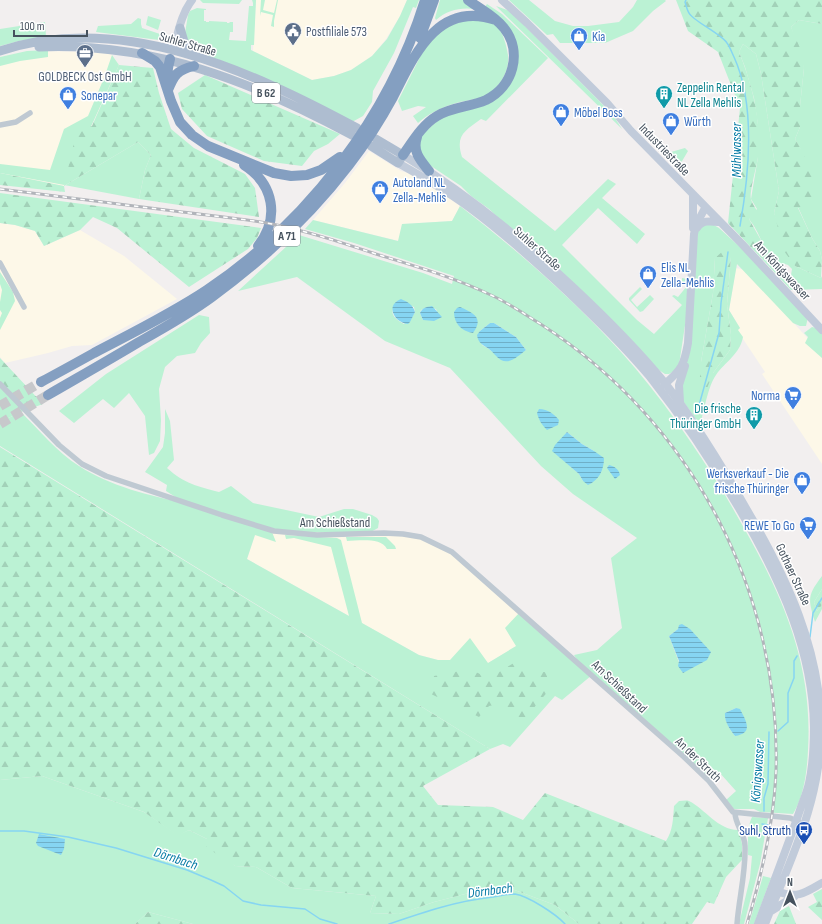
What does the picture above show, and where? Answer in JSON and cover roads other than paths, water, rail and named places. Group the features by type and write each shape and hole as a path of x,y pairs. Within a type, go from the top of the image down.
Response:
{"highway":[{"name":"A 71","path":"41,382 182,306 225,277 256,253 302,208 324,184 354,135 383,106 421,15 425,0"},
{"name":"A 71","path":"48,395 186,315 218,293 285,238 332,187 350,163 411,60 434,0"},
{"path":"401,159 418,134 427,124 438,116 457,108 484,101 496,94 507,82 511,73 514,63 513,46 507,32 496,20 468,0"},
{"path":"411,60 433,26 444,17 457,12 472,12 487,15 496,20"},
{"path":"142,53 160,67 177,117 187,131 202,143 257,170 286,176 307,175 321,170 330,165 354,135"},
{"path":"168,90 167,73 172,55"},
{"path":"168,90 179,71 195,62"},
{"path":"418,134 415,143 416,150 419,158 429,171"},
{"path":"225,277 259,245 269,227 271,212 270,198 257,170"}],"main road":[{"path":"172,55 187,8 192,0"},
{"name":"Industriestraße","path":"502,0 546,41 705,208 742,244"},
{"path":"180,28 185,45 195,62"},
{"name":"Suhler Straße","path":"0,52 25,44 75,38 122,41 195,62 354,135"},
{"name":"Suhler Straße","path":"0,52 22,48 68,46 172,55"},
{"name":"Suhler Straße","path":"374,143 401,159 469,207 530,257 589,312 654,383 665,389"},
{"name":"Suhler Straße","path":"401,159 429,171 469,198 534,250 622,334 665,389"},
{"name":"Industriestraße","path":"693,195 694,240"},
{"path":"693,218 696,211 705,208"},
{"name":"Industriestraße","path":"665,389 678,372 685,358 688,343 696,224 705,208"},
{"name":"Industriestraße","path":"694,240 696,230 700,224 707,221 719,222"},
{"name":"Am Königswasser","path":"742,244 822,330"},
{"path":"680,403 679,390 686,366 685,358"},
{"path":"665,389 676,384 681,379"},
{"name":"Gothaer Straße","path":"665,389 680,403 706,441 762,535 795,603 812,655 819,693 820,746 814,793 771,889 758,924"},
{"name":"Gothaer Straße","path":"665,389 739,509 765,556 786,599 808,670 812,700 813,744 808,784 797,848 765,924"},
{"path":"771,911 795,896 804,893 822,883"},
{"path":"779,892 795,896"}],"street":[{"path":"0,125 16,122 30,113"},
{"path":"0,263 24,307"},
{"name":"Am Schießstand","path":"0,384 59,445 82,464 106,476 274,531 317,535 384,533 403,534 421,537 452,552 592,674 644,723"},
{"name":"An der Struth","path":"644,723 709,781 735,813 735,817 744,836 745,845 745,864 736,924"},
{"path":"735,813 772,815 790,818 801,823"},
{"path":"771,889 779,892"}],"water":[{"path":"401,299 410,304 415,312 408,324 399,321 393,313 393,305"},
{"path":"432,306 442,317 434,321 423,320 420,313 421,311 424,308"},
{"path":"460,307 469,311 476,317 478,323 473,333 459,326 455,320 454,312"},
{"path":"490,323 494,323 516,337 526,350 517,357 508,361 499,359 478,340 477,335"},
{"path":"539,409 553,414 559,420 558,425 547,430 542,424 537,413"},
{"path":"567,432 604,458 603,467 600,474 592,483 588,485 583,481 579,474 552,451 555,445"},
{"path":"609,465 613,466 619,471 620,475 615,479 607,468"},
{"path":"682,624 690,629 711,652 707,660 683,673 678,666 679,661 669,636 678,629 679,625"},
{"path":"736,708 740,709 746,722 747,729 745,732 735,736 726,722 725,713"},
{"path":"39,834 65,839 64,849 61,855 38,846 36,843"}],"waterway":[{"name":"Mühlwasser","path":"686,0 685,2 687,9 691,16 719,35 727,43 741,76 748,118 749,140 746,185 740,226"},
{"name":"Mühlwasser","path":"698,409 719,333 721,303 728,252"},
{"name":"Königswasser","path":"810,637 813,613 822,598"},
{"name":"Königswasser","path":"778,731 788,722 788,693 794,678 794,661 797,656"},
{"name":"Königswasser","path":"764,811 764,798 768,784 769,732"},
{"name":"Königswasser","path":"762,824 768,825"},
{"name":"Dörnbach","path":"0,831 24,831 68,837 116,848 187,870 211,880 224,886 243,901 261,905 305,909 320,919 337,924"},
{"name":"Dörnbach","path":"389,924 453,904 515,894 521,895 542,906 565,924"}],"tunnel":[{"path":"0,406 41,382"},
{"path":"0,424 48,395"}],"railway":[{"path":"0,189 267,223 322,237 435,273 493,296 542,325 595,365 643,410 683,462 717,517 744,577 763,639 774,704 776,771 775,790 770,829 758,886 747,924"}],"place":[{"name":"Postfiliale 573","path":"293,46"},
{"name":"Kia","path":"579,51"},
{"name":"GOLDBECK Ost GmbH","path":"85,68"},
{"name":"Zeppelin Rental NL Zella Mehlis","path":"664,109"},
{"name":"Sonepar","path":"68,110"},
{"name":"Möbel Boss","path":"561,127"},
{"name":"Würth","path":"671,136"},
{"name":"Autoland NL Zella-Mehlis","path":"380,204"},
{"name":"Elis NL Zella-Mehlis","path":"648,289"},
{"name":"Norma","path":"793,410"},
{"name":"Die frische Thüringer GmbH","path":"754,430"},
{"name":"Werksverkauf - Die frische Thüringer","path":"802,495"},
{"name":"REWE To Go","path":"808,540"},
{"name":"Suhl, Struth","path":"804,845"}]}
